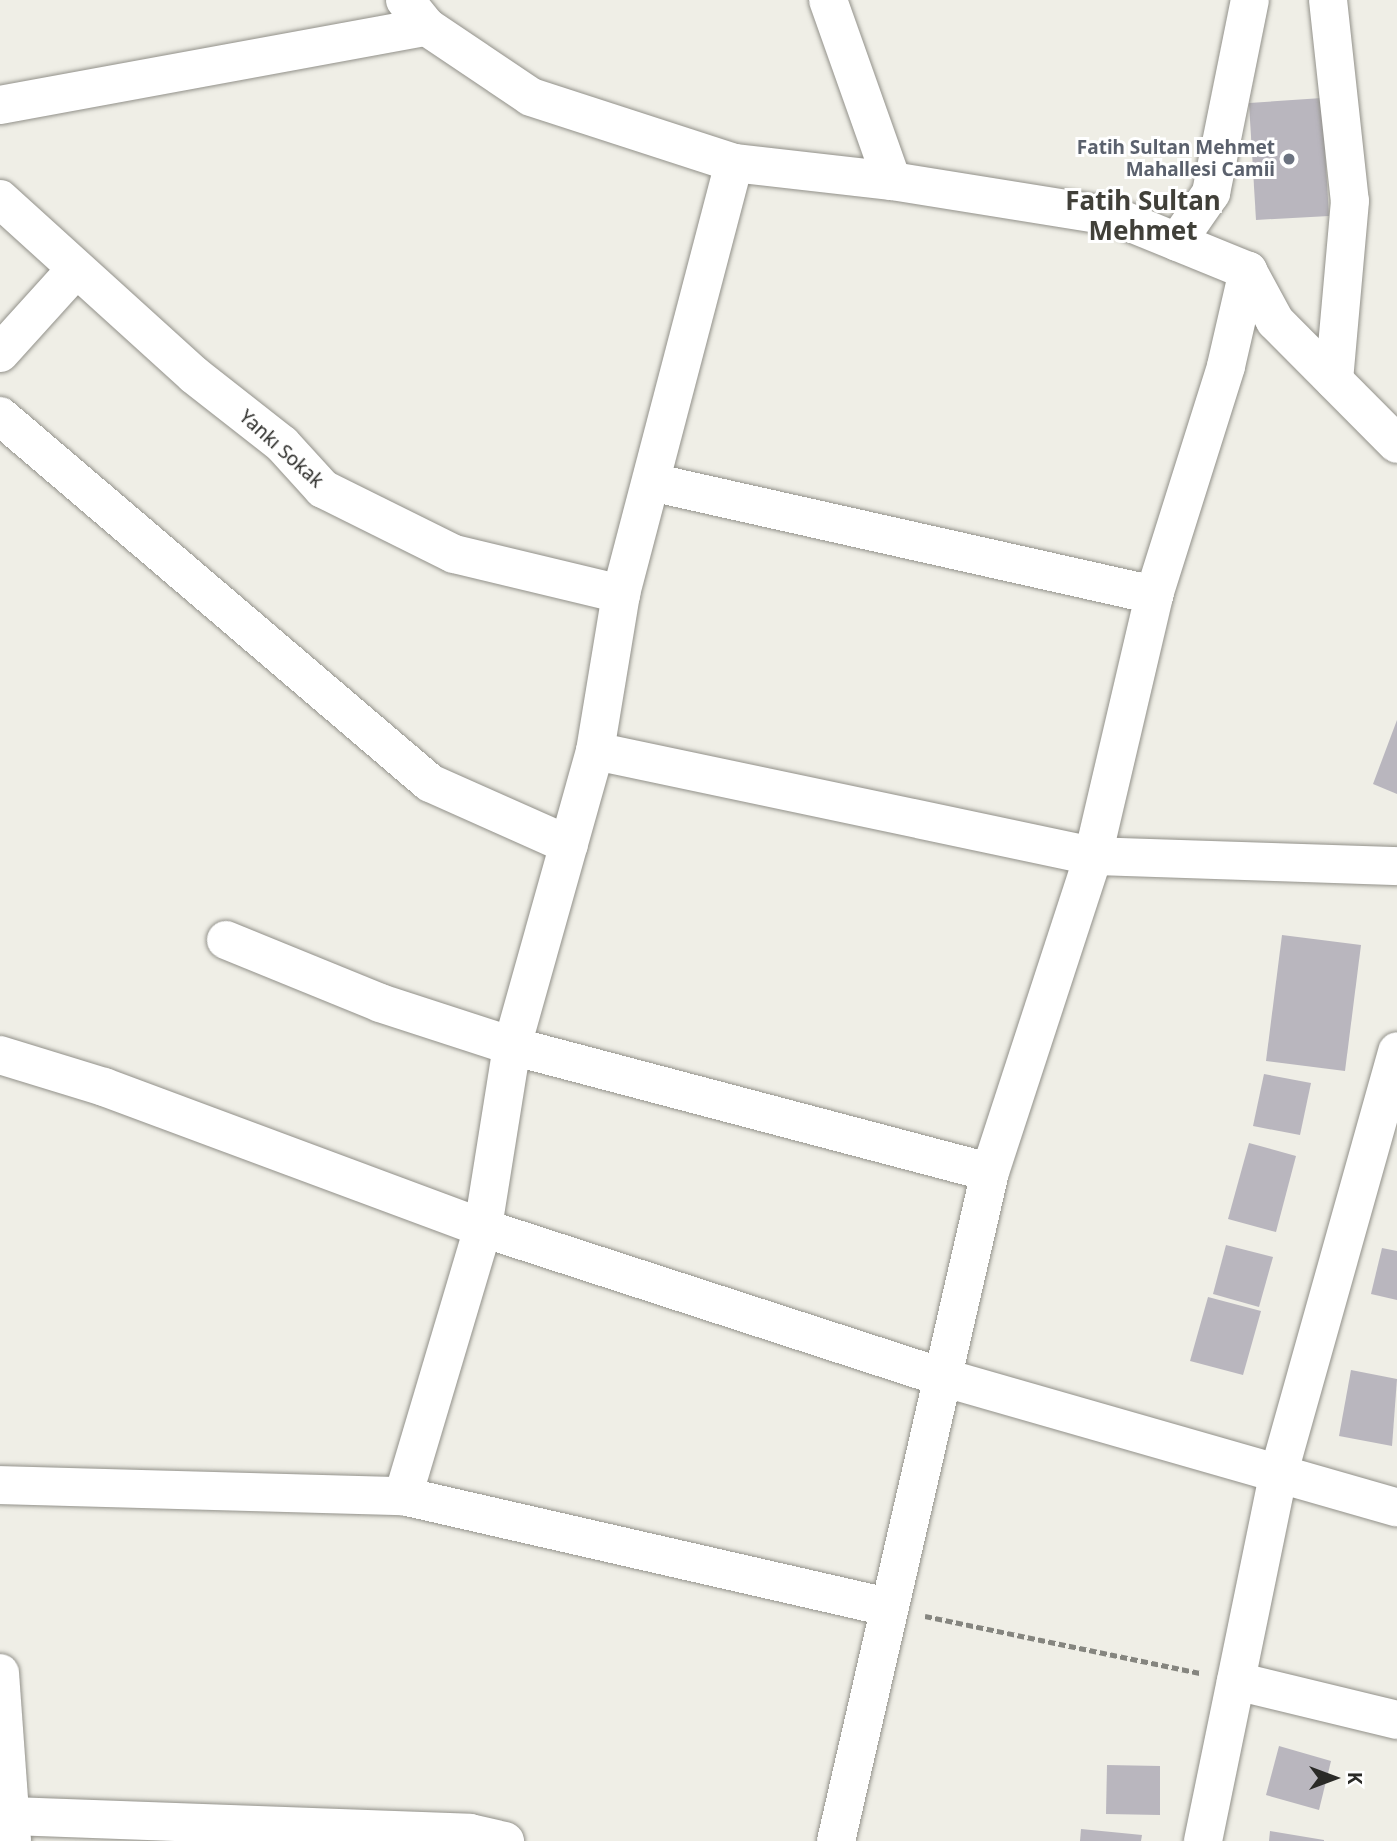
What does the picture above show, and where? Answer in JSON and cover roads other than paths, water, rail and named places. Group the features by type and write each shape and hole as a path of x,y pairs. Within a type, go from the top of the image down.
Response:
{"street":[{"path":"828,0 892,181"},
{"path":"1177,242 1212,193 1250,0"},
{"path":"1328,0 1350,201 1334,380"},
{"path":"0,105 416,13 531,97 734,163 892,181 1116,217 1248,271 1275,321 1397,444"},
{"path":"403,1496 483,1228 512,1046 595,751 621,594 734,163"},
{"name":"Yankı Sokak","path":"0,199 75,270 194,375 282,444 323,489 454,554 621,594"},
{"path":"0,353 75,270"},
{"path":"836,1841 887,1607 945,1378 990,1172 1093,856 1154,595 1227,366 1248,271"},
{"path":"0,416 430,783 569,845"},
{"path":"651,482 1154,595"},
{"path":"595,751 1093,856 1397,866"},
{"path":"226,940 380,1003 512,1046 990,1172"},
{"path":"1203,1841 1279,1472 1397,1051"},
{"path":"0,1055 104,1087 483,1228 945,1378 1397,1508"},
{"path":"0,1485 403,1496 887,1607"},
{"path":"0,1673 12,1828 470,1833 505,1841"},
{"path":"1236,1681 1397,1720"}],"place":[{"name":"Fatih Sultan Mehmet Mahallesi Camii","path":"1289,159"}],"district":[{"name":"Fatih Sultan Mehmet","path":"1143,216"}]}
